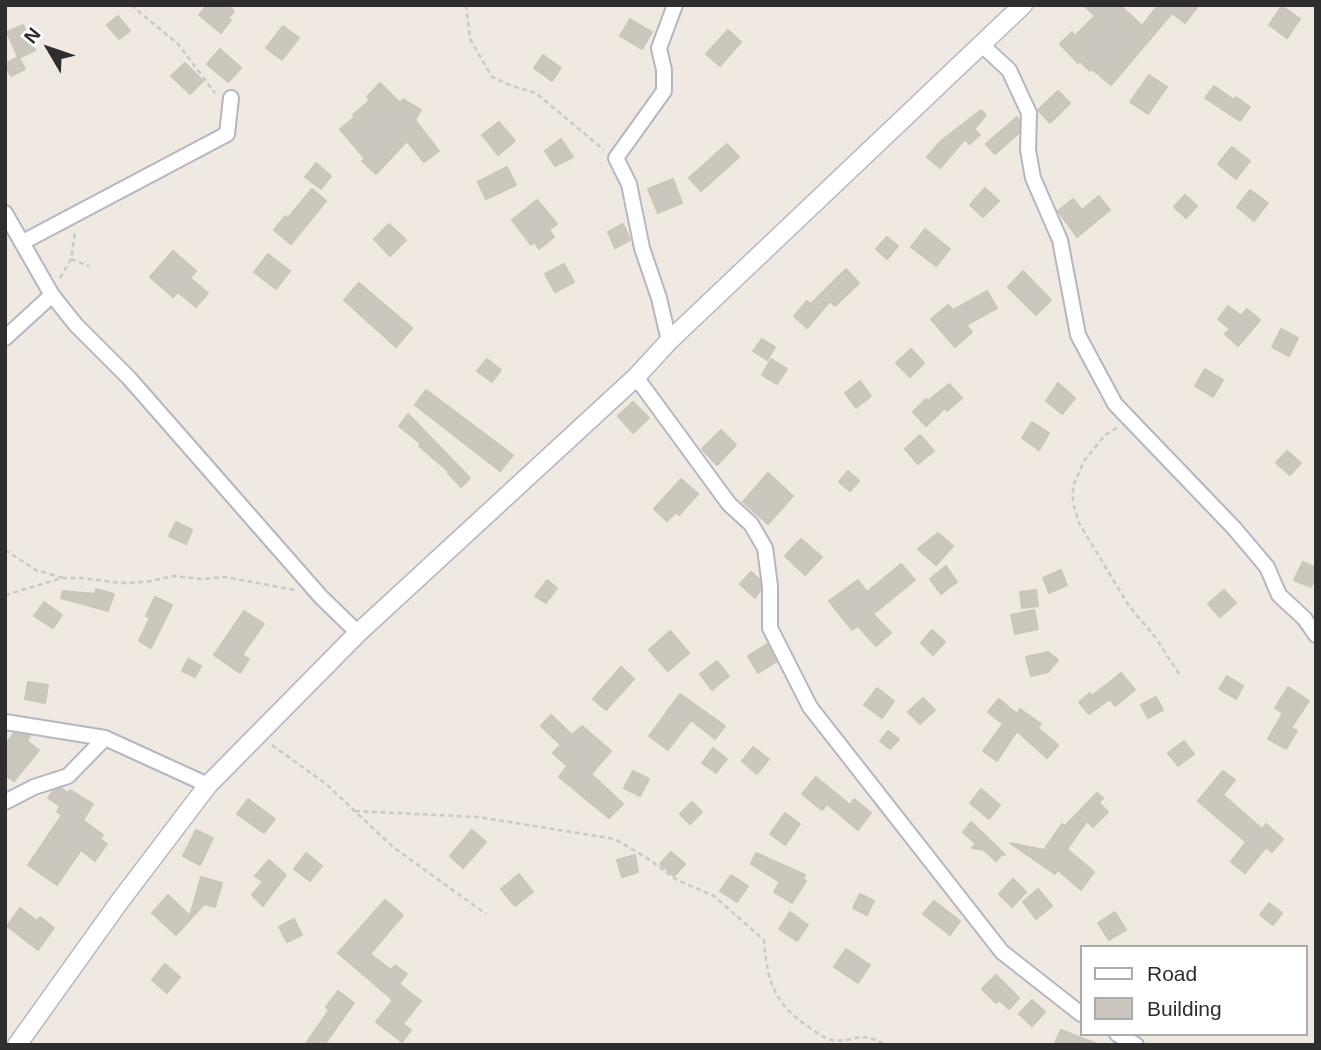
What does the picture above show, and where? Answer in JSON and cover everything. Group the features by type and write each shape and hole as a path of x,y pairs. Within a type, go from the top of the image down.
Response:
{"street":[{"path":"668,341 659,298 642,248 629,184 616,158 664,91 664,70 659,48 675,5"},
{"path":"17,1045 120,901 208,785 358,633 636,377 668,341 1023,5"},
{"path":"982,45 1009,70 1029,113 1028,150 1033,178 1060,240 1078,335 1115,404 1234,528 1267,567 1279,595 1304,618 1316,635"},
{"path":"23,242 227,134 231,98"},
{"path":"5,213 52,295 76,325 129,378 321,597 358,633"},
{"path":"5,338 52,295"},
{"path":"636,377 729,505 751,524 765,548 770,586 770,628 810,707 1002,952 1080,1013"},
{"path":"5,722 105,738 208,785"},
{"path":"5,802 34,786 68,776 105,738"},
{"path":"1120,1036 1136,1045"}],"path":[{"path":"131,5 178,44 216,94"},
{"path":"466,5 470,39 492,77 536,93 616,158"},
{"path":"52,295 71,259 79,212"},
{"path":"71,259 89,266"},
{"path":"1130,419 1105,435 1084,461 1073,486 1073,503 1079,523 1129,606 1181,677"},
{"path":"5,550 36,570 63,578"},
{"path":"5,595 63,578 121,583 146,582 174,576 201,579 225,577 271,584 321,597"},
{"path":"258,735 326,784 393,847 486,914"},
{"path":"355,811 478,817 615,839 677,880 714,896 764,940 766,967 772,989 783,1005 799,1020 820,1035 834,1040 874,1037 885,1045"}],"building":[{"path":"207,5 227,5 234,11 221,33 199,15"},
{"path":"1084,5 1120,5 1142,26 1158,5 1199,5 1185,23 1172,13 1111,85 1080,61 1078,63 1060,44 1072,32 1075,36 1095,16"},
{"path":"1282,6 1300,19 1287,38 1269,25"},
{"path":"118,16 130,31 119,39 107,25"},
{"path":"630,19 652,32 642,49 620,36"},
{"path":"23,25 35,50 19,58 25,69 11,76 5,64 18,57 7,32"},
{"path":"283,26 299,38 282,60 266,48"},
{"path":"728,30 741,42 720,66 706,54"},
{"path":"220,49 241,68 228,82 207,64"},
{"path":"543,55 561,68 552,81 534,68"},
{"path":"185,63 203,81 190,94 171,76"},
{"path":"1149,75 1167,87 1148,114 1130,102"},
{"path":"380,83 400,103 403,99 421,110 415,120 439,151 424,162 407,141 376,174 362,161 365,159 340,129 370,100 367,97"},
{"path":"1214,86 1250,107 1240,121 1205,98"},
{"path":"1058,91 1070,103 1050,123 1038,110"},
{"path":"981,110 986,115 974,129 980,135 969,144 965,139 940,168 927,157 941,141"},
{"path":"1017,117 1019,133 995,154 986,144"},
{"path":"499,122 515,141 498,155 482,135"},
{"path":"561,139 573,157 555,166 545,151"},
{"path":"727,144 739,157 701,191 689,178"},
{"path":"1232,147 1250,161 1236,179 1218,164"},
{"path":"316,163 331,176 321,189 305,177"},
{"path":"507,167 516,185 486,199 478,182"},
{"path":"673,179 682,203 658,213 648,189"},
{"path":"985,188 999,201 983,217 970,205"},
{"path":"312,189 326,201 291,244 274,230 285,216 288,218"},
{"path":"1250,190 1268,203 1254,221 1237,207"},
{"path":"1185,195 1197,206 1186,218 1174,207"},
{"path":"1099,196 1110,210 1077,237 1058,211 1073,199 1082,210"},
{"path":"537,200 557,224 549,230 554,237 539,249 534,242 531,245 512,220"},
{"path":"389,224 406,240 390,256 374,239"},
{"path":"623,224 630,240 615,248 608,232"},
{"path":"925,229 950,249 936,266 911,247"},
{"path":"887,237 898,246 887,259 876,249"},
{"path":"173,251 196,271 190,278 208,293 196,307 178,292 173,297 150,277"},
{"path":"268,254 290,271 276,289 254,272"},
{"path":"564,264 574,282 555,292 545,274"},
{"path":"846,269 859,283 835,306 830,301 807,328 794,316 807,301 811,304"},
{"path":"1023,271 1051,300 1036,315 1008,287"},
{"path":"359,283 412,328 396,347 344,300"},
{"path":"987,291 997,308 966,325 972,332 955,347 931,319 948,305 953,310"},
{"path":"1228,306 1241,316 1247,309 1260,320 1238,346 1225,334 1230,329 1218,319"},
{"path":"1281,329 1298,338 1289,356 1272,347"},
{"path":"762,339 775,347 767,360 753,351"},
{"path":"911,349 924,363 910,377 896,363"},
{"path":"487,359 501,370 492,382 477,371"},
{"path":"771,359 787,369 777,384 762,375"},
{"path":"1205,369 1223,380 1213,397 1195,386"},
{"path":"860,381 871,396 856,408 845,393"},
{"path":"1058,383 1075,398 1062,414 1046,401"},
{"path":"949,384 962,398 947,411 945,408 926,426 913,412 926,399 928,401"},
{"path":"426,390 513,455 500,471 415,405"},
{"path":"633,402 649,418 633,433 618,416"},
{"path":"408,414 470,478 461,487 449,472 419,446 421,444 399,426"},
{"path":"1032,422 1049,433 1039,450 1022,438"},
{"path":"721,430 736,445 717,465 702,449"},
{"path":"920,435 934,451 918,464 905,449"},
{"path":"1287,451 1301,463 1290,475 1276,463"},
{"path":"848,471 859,481 850,491 839,482"},
{"path":"768,473 793,496 768,524 743,502"},
{"path":"681,479 698,494 679,515 676,512 667,521 654,509"},
{"path":"176,522 192,530 186,544 169,536"},
{"path":"938,533 953,546 936,565 918,549"},
{"path":"801,539 822,557 805,575 785,556"},
{"path":"1303,562 1316,568 1311,587 1294,580"},
{"path":"901,564 915,580 873,614 891,633 876,646 858,626 852,630 829,601 858,580 867,592"},
{"path":"946,566 957,582 941,594 930,579"},
{"path":"1061,570 1067,585 1049,593 1043,578"},
{"path":"751,572 760,580 760,591 755,598 740,584"},
{"path":"547,580 557,588 546,603 535,596"},
{"path":"96,589 114,594 108,611 61,598 63,591 95,594"},
{"path":"1036,590 1038,606 1022,608 1020,592"},
{"path":"1224,590 1236,603 1220,617 1208,604"},
{"path":"155,597 172,605 151,648 139,641 150,618 146,616"},
{"path":"44,602 62,615 53,628 34,616"},
{"path":"1034,610 1038,629 1015,634 1011,615"},
{"path":"244,611 264,624 242,655 249,659 240,673 214,655"},
{"path":"932,630 945,642 933,655 921,643"},
{"path":"670,631 689,653 668,671 649,650"},
{"path":"767,644 776,662 758,673 748,656"},
{"path":"1048,652 1058,660 1048,672 1031,676 1026,657"},
{"path":"188,659 201,666 195,677 182,671"},
{"path":"717,661 729,676 712,690 700,674"},
{"path":"621,667 634,679 606,710 593,699"},
{"path":"1121,673 1135,690 1115,706 1110,699 1089,714 1079,702 1090,693 1092,696"},
{"path":"1227,676 1243,686 1236,699 1219,689"},
{"path":"28,682 48,685 45,703 25,699"},
{"path":"1288,687 1309,701 1291,728 1297,731 1286,749 1268,739 1283,713 1275,708"},
{"path":"877,688 894,701 882,718 864,705"},
{"path":"680,694 725,726 715,739 691,720 668,750 649,736"},
{"path":"1156,697 1163,710 1148,718 1141,705"},
{"path":"923,698 935,710 920,724 908,712"},
{"path":"999,699 1017,714 1020,709 1041,724 1038,728 1058,745 1047,758 1017,731 997,761 983,751 1003,724 988,712"},
{"path":"551,715 572,735 582,726 611,751 591,774 623,804 609,818 559,777 567,766 553,753 561,745 541,726"},
{"path":"888,731 899,739 890,749 880,741"},
{"path":"14,733 30,736 27,741 39,750 14,781 5,775 5,745"},
{"path":"1184,741 1194,754 1178,766 1168,753"},
{"path":"753,747 769,759 757,774 742,761"},
{"path":"713,748 727,759 716,773 702,763"},
{"path":"633,771 649,779 640,796 624,788"},
{"path":"1223,771 1235,780 1223,795 1262,829 1266,824 1283,839 1272,852 1266,847 1245,873 1231,862 1246,842 1198,801"},
{"path":"816,777 850,805 854,799 871,813 858,830 827,804 822,810 802,794"},
{"path":"61,788 68,793 70,790 93,804 83,820 103,835 100,839 107,844 95,861 81,850 57,885 28,865 62,815 57,812 60,806 48,798 53,791"},
{"path":"981,789 1000,805 989,819 970,803"},
{"path":"1097,793 1103,798 1099,803 1108,812 1093,827 1087,821 1067,849 1094,872 1081,890 1058,870 1055,874 1010,843 1044,850 1062,824 1065,826"},
{"path":"248,799 275,819 264,833 237,814"},
{"path":"692,802 702,812 690,824 680,814"},
{"path":"785,813 800,824 785,845 770,834"},
{"path":"971,822 1005,855 1002,854 996,861 984,850 972,848 976,844 963,832"},
{"path":"196,830 213,838 200,865 183,856"},
{"path":"472,830 486,842 463,868 450,856"},
{"path":"671,852 685,864 674,876 660,864"},
{"path":"306,853 322,866 310,881 294,869"},
{"path":"756,853 805,875 803,879 806,881 792,903 774,892 780,882 751,864"},
{"path":"635,855 638,872 622,877 617,860"},
{"path":"269,860 286,875 263,906 252,895 263,882 255,876"},
{"path":"519,874 533,892 515,906 501,889"},
{"path":"731,875 748,886 737,902 720,891"},
{"path":"201,877 222,883 215,907 204,904 176,935 152,913 168,895 190,916"},
{"path":"1013,879 1026,892 1012,907 999,894"},
{"path":"1038,889 1052,906 1036,919 1023,902"},
{"path":"860,894 874,901 867,915 853,908"},
{"path":"385,900 403,915 370,954 391,970 395,965 407,974 399,984 421,1001 403,1024 411,1030 402,1042 376,1022 393,1000 338,953"},
{"path":"934,901 960,921 950,935 923,914"},
{"path":"1269,903 1282,913 1273,925 1260,915"},
{"path":"20,908 37,921 40,917 54,928 38,950 7,926"},
{"path":"790,912 808,925 797,941 779,929"},
{"path":"1115,912 1126,930 1109,940 1098,923"},
{"path":"294,919 302,935 287,942 279,927"},
{"path":"846,949 870,965 858,983 834,967"},
{"path":"165,964 180,977 167,993 152,980"},
{"path":"996,975 1019,998 1009,1009 999,1000 996,1003 982,989"},
{"path":"338,991 354,1003 324,1045 305,1045 329,1010 326,1007"},
{"path":"1032,1000 1045,1012 1032,1026 1019,1014"},
{"path":"1061,1030 1097,1044 1097,1045 1054,1045"}]}
